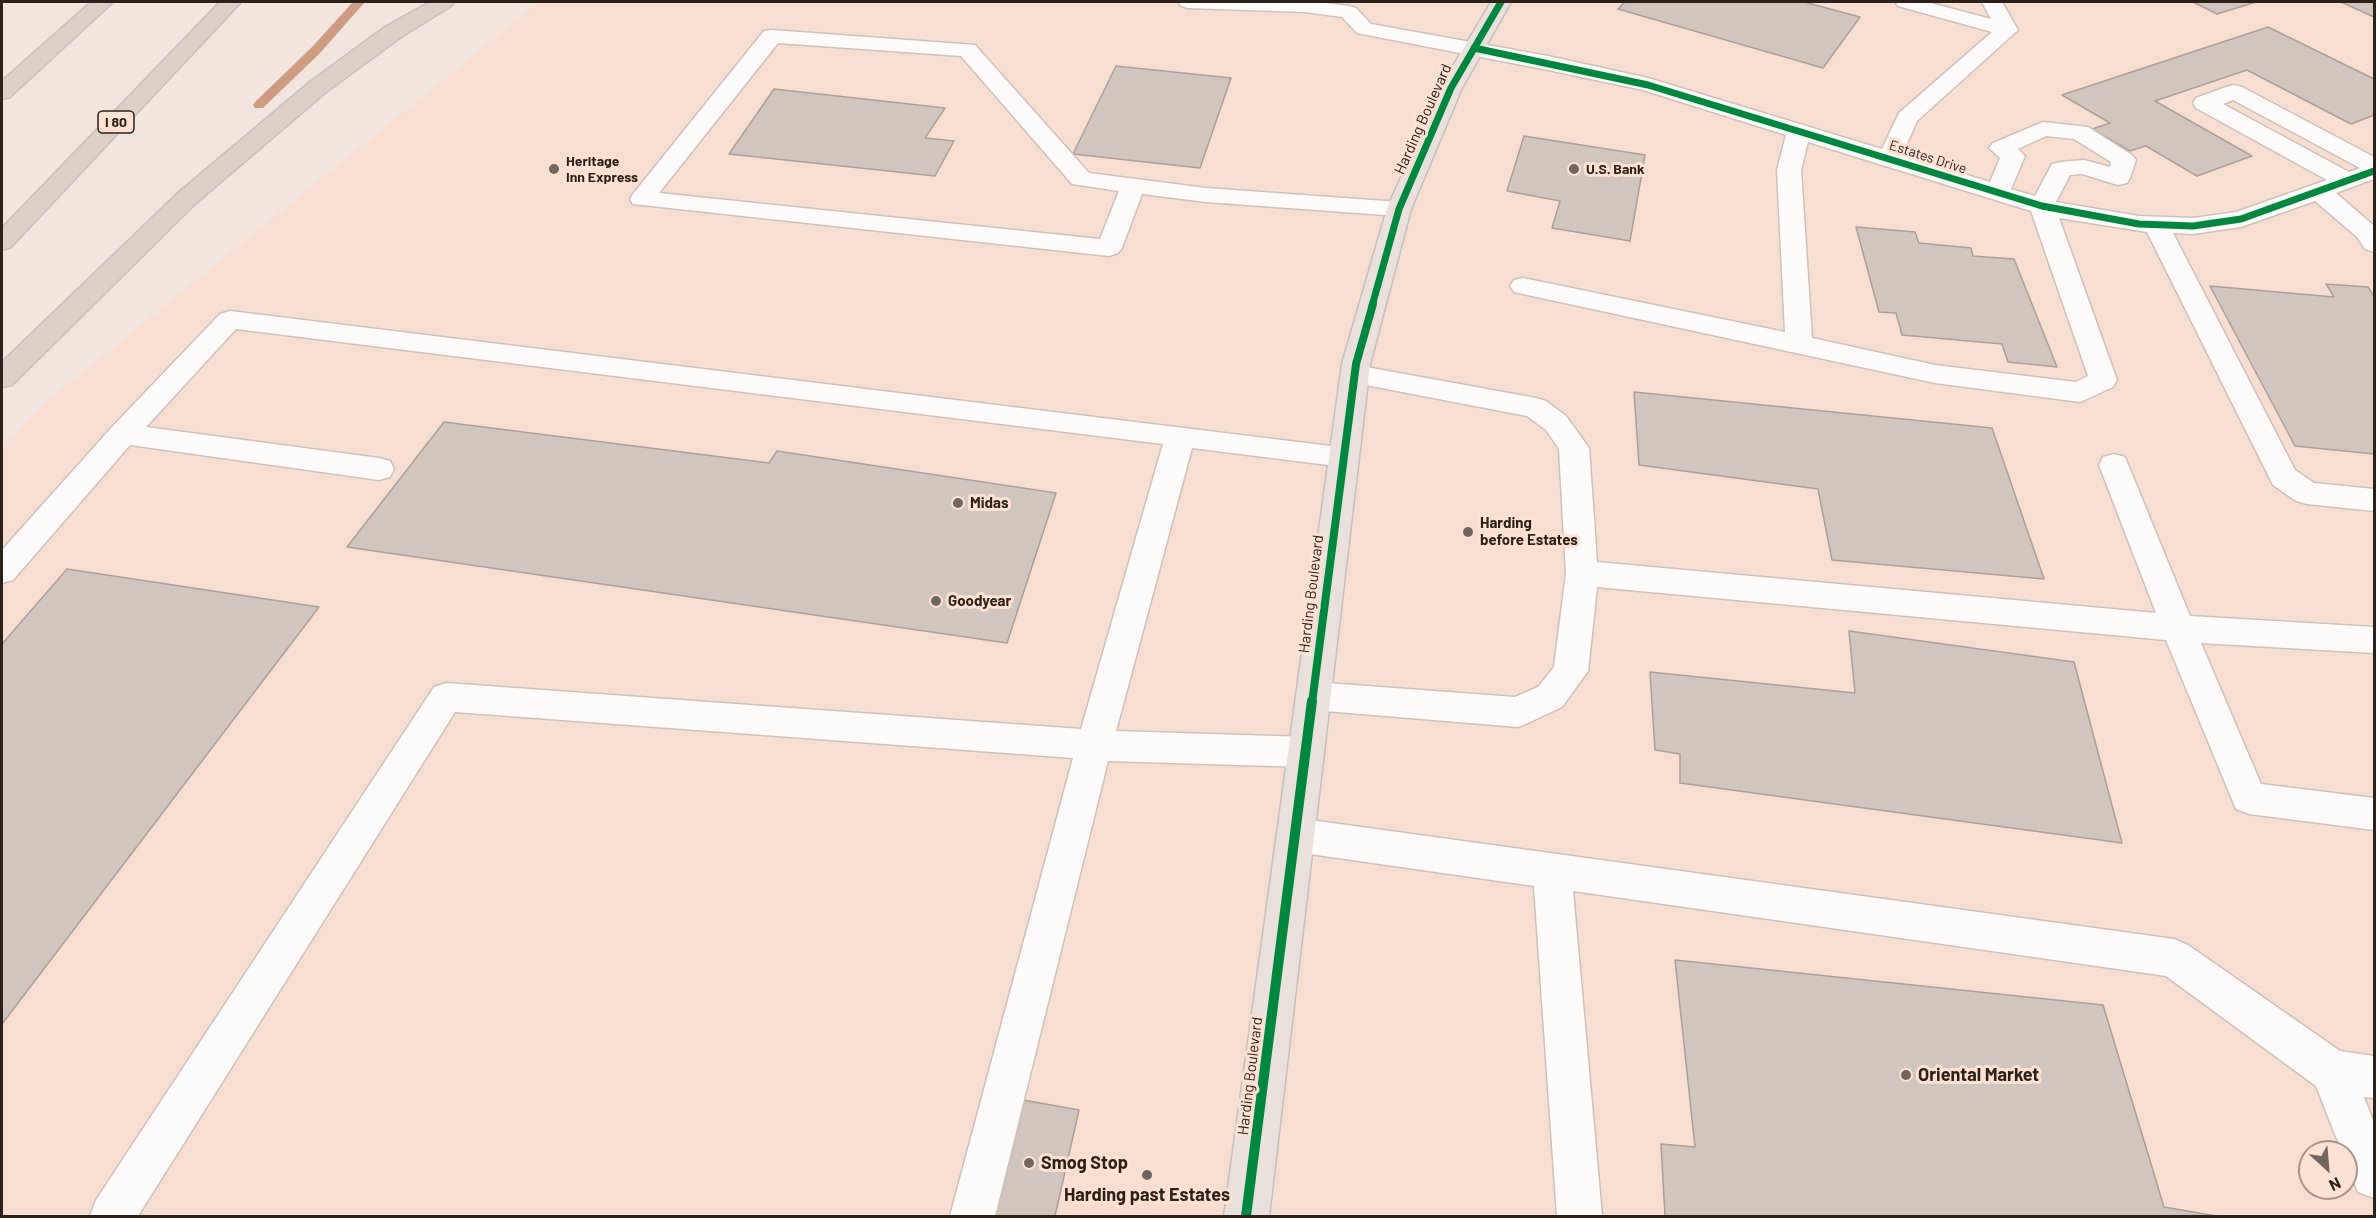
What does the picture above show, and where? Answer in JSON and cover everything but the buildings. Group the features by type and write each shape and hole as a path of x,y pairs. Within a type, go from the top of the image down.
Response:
{"highway":[{"path":"2,92 103,2"},
{"name":"I 80","path":"2,242 231,2"},
{"path":"2,378 187,198 318,87 393,32 444,2"}],"main road":[{"name":"Harding Boulevard","path":"1246,1216 1355,374 1400,209 1451,88 1501,2"}],"street":[{"path":"1188,2 1254,6 1295,4 1350,7"},
{"path":"1905,2 2007,30"},
{"path":"1992,2 2007,30"},
{"name":"Estates Drive","path":"1350,7 1364,29 1474,48 1648,85 2042,206 2076,214 2139,224 2193,226 2241,219 2367,175"},
{"path":"1889,159 1907,118 2007,30"},
{"path":"1132,186 1109,248 642,199 772,36 967,50 1081,179 1206,195 1400,209"},
{"path":"2234,92 2367,175 2204,103 2234,92"},
{"path":"1523,286 1935,374 2080,392 2103,380 2042,206 2061,169 2084,167 2118,178 2124,160 2080,132 2043,129 2001,148 2013,156 1997,192"},
{"path":"1799,130 1789,170 1799,344"},
{"path":"2320,192 2368,233 2374,244"},
{"path":"2157,225 2284,477 2307,494 2374,500"},
{"path":"2,572 122,434 230,320 1344,456"},
{"path":"1313,696 1518,712 1550,697 1571,671 1582,573 1574,448 1556,423 1536,408 1355,374"},
{"path":"122,434 379,469"},
{"path":"973,1216 1094,745 1180,436"},
{"path":"2114,465 2178,628 2249,798 2374,814"},
{"path":"1582,573 2178,628 2374,640"},
{"path":"112,1216 446,697 1094,745 1306,752"},
{"path":"1296,835 2174,958 2332,1071 2374,1077"},
{"path":"1552,871 1579,1216"},
{"path":"2332,1071 2374,1176"}],"shaded area":[{"path":"539,2 2374,2 2374,1216 2,1216 2,450 44,404"}],"waterway":[{"path":"259,105 316,50 359,2"}],"cycle path":[{"path":"1246,1216 1356,364 1399,209 1451,88 1501,2"},
{"path":"1474,48 1648,85 2042,206 2139,224 2193,226 2241,219 2374,171"}],"place":[{"name":"Heritage Inn Express","path":"554,169"},
{"name":"U.S. Bank","path":"1574,169"},
{"name":"Midas","path":"958,503"},
{"name":"Harding before Estates","path":"1468,532"},
{"name":"Goodyear","path":"936,601"},
{"name":"Oriental Market","path":"1906,1075"},
{"name":"Smog Stop","path":"1029,1163"},
{"name":"Harding past Estates","path":"1147,1175"}]}
